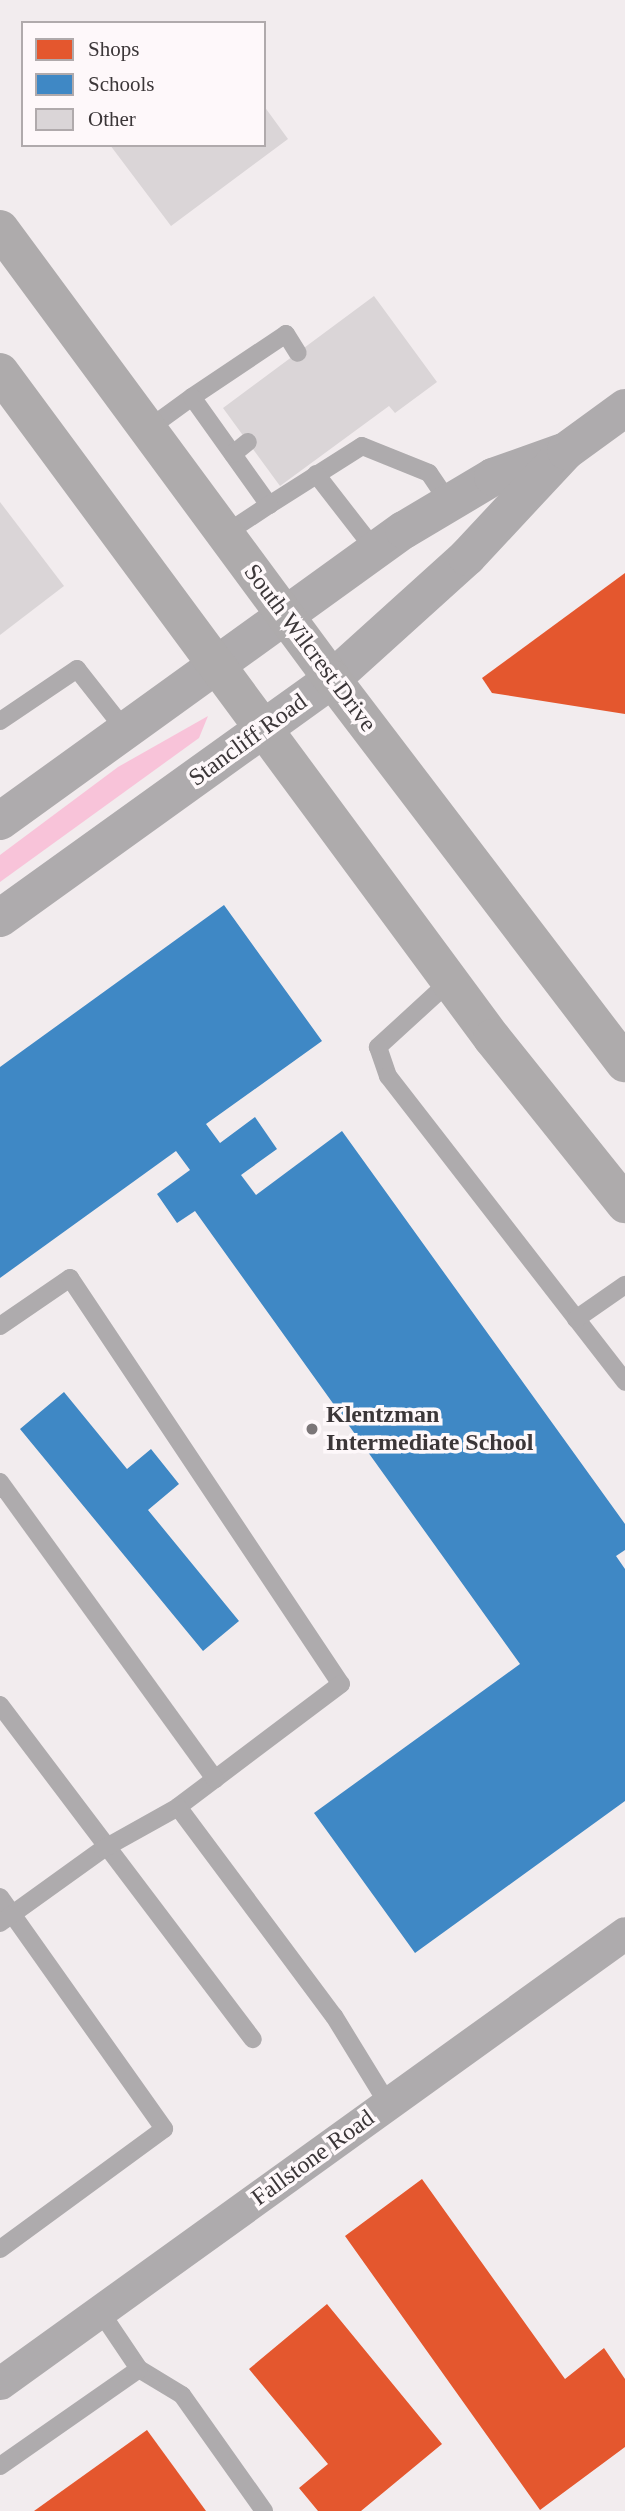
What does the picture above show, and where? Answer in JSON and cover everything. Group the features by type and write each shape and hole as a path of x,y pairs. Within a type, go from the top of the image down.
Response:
{"main road":[{"name":"South Wilcrest Drive","path":"0,229 284,615 625,1063"},
{"path":"0,372 450,981 625,1203"}],"street":[{"name":"Stancliff Road","path":"0,918 332,679 467,557 566,451 625,408"},
{"name":"Stancliff Road","path":"0,821 375,550 493,477 566,451"},
{"name":"Fallstone Road","path":"0,2383 625,1933"}],"lane":[{"path":"148,429 286,334 298,353"},
{"path":"192,397 269,505"},
{"path":"225,534 316,474 357,439 429,473 449,503"},
{"path":"233,454 248,442"},
{"path":"316,474 375,550"},
{"path":"0,721 77,669 125,730"},
{"path":"450,981 378,1047 388,1076 625,1382"},
{"path":"0,1326 70,1278 341,1684 178,1807 110,1845 6,1919"},
{"path":"576,1319 625,1285"},
{"path":"0,1482 215,1779"},
{"path":"0,1705 110,1845 253,2039"},
{"path":"178,1807 334,2016 388,2104"},
{"path":"0,1897 6,1919 164,2129 0,2249"},
{"path":"100,2311 139,2369 182,2395 264,2511"},
{"path":"0,2466 139,2369"}],"shaded area":[{"path":"208,716 199,738 0,882 0,855 118,767"}],"building: Shops":[{"path":"625,573 625,714 492,693 482,678"},
{"path":"422,2179 565,2379 604,2348 625,2379 625,2447 540,2510 345,2236"},
{"path":"327,2304 442,2444 361,2511 318,2511 299,2488 328,2464 249,2369"},
{"path":"147,2430 206,2511 34,2511"}],"building: Schools":[{"path":"224,905 322,1041 206,1124 220,1143 255,1117 277,1149 241,1175 256,1195 342,1131 625,1524 625,1550 616,1556 625,1569 625,1801 415,1953 314,1813 520,1664 195,1211 177,1223 157,1194 190,1170 176,1151 0,1278 0,1067"},
{"path":"64,1392 127,1469 151,1449 179,1484 148,1510 239,1621 203,1651 20,1429"}],"building: Other":[{"path":"266,109 288,139 171,226 112,147 266,147"},
{"path":"374,296 437,382 395,413 389,406 280,486 223,408"},
{"path":"0,502 64,586 0,635"}],"place":[{"name":"Klentzman Intermediate School","path":"312,1429"}]}
